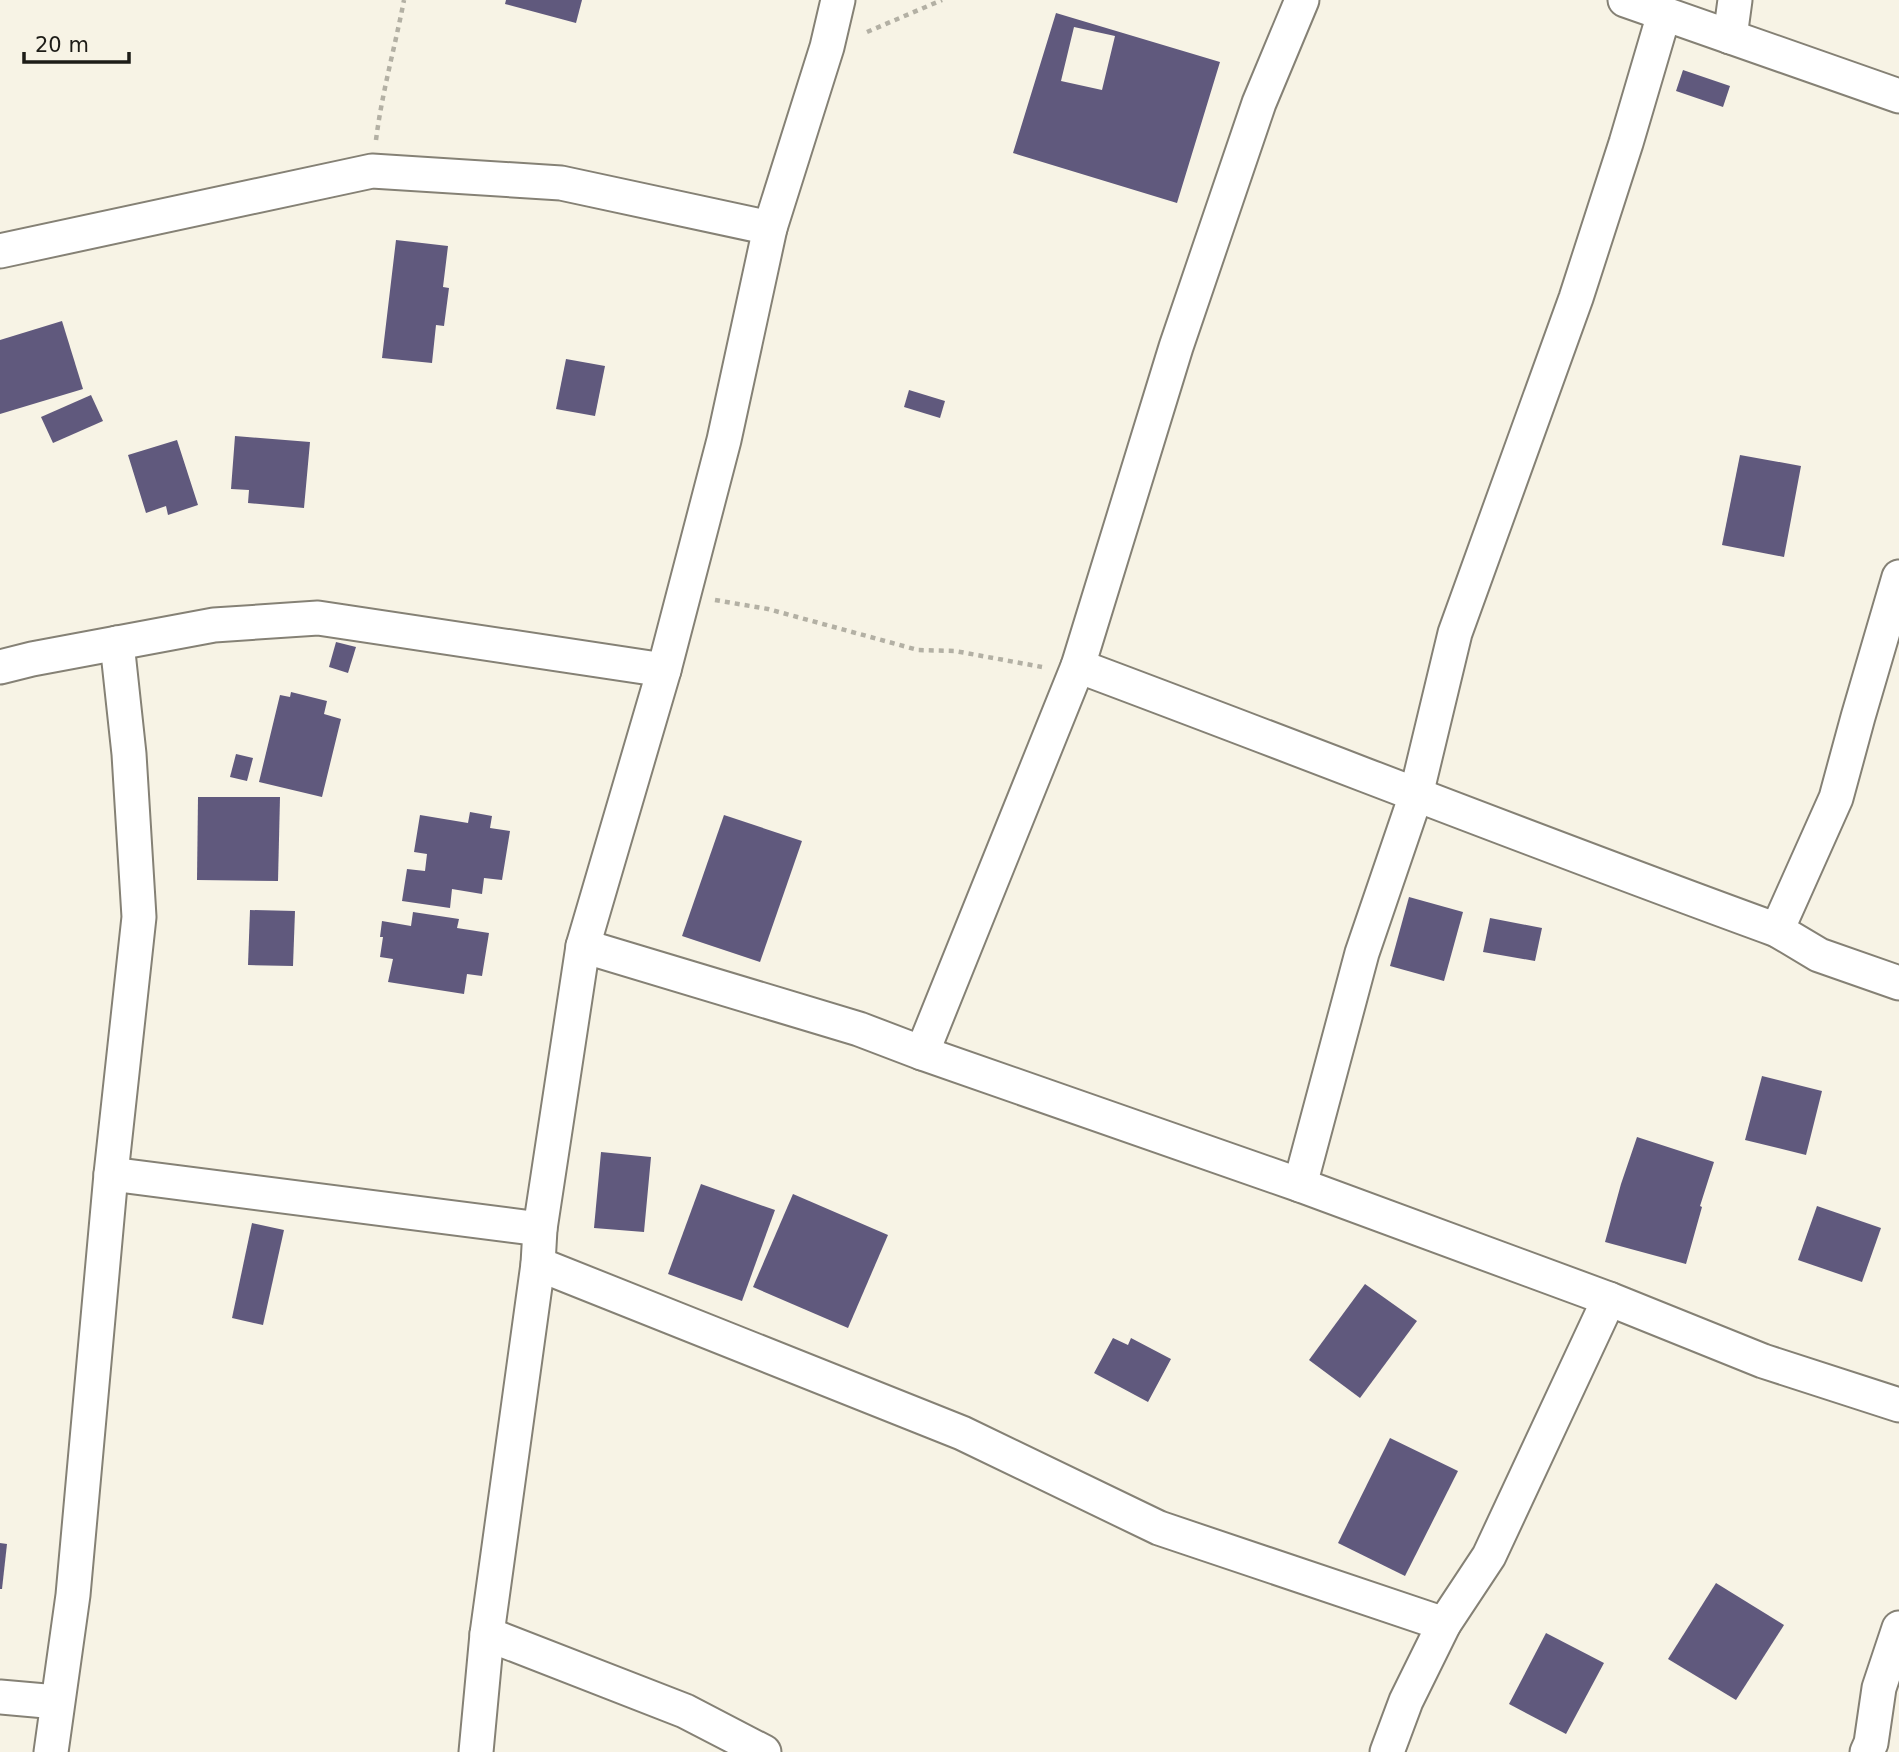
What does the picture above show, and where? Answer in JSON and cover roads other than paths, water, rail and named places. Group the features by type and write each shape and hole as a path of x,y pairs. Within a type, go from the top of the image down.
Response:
{"street":[{"path":"476,1752 487,1634 538,1264 540,1229 583,946 664,670 724,440 770,228 827,47 838,0"},
{"path":"922,1053 1078,666 1176,347 1259,103 1302,0"},
{"path":"1625,0 1899,96"},
{"path":"1730,37 1735,0"},
{"path":"1300,1185 1362,953 1416,795 1455,633 1576,298 1626,144 1664,13"},
{"path":"0,251 372,171 561,183 770,228"},
{"path":"1777,930 1836,798 1899,576"},
{"path":"0,667 214,625 318,618 664,670"},
{"path":"51,1752 73,1595 111,1174 139,917 129,754 117,643"},
{"path":"1078,666 1777,930 1819,955 1899,983"},
{"path":"583,946 859,1029 1300,1185 1609,1299 1763,1361 1899,1405"},
{"path":"111,1174 540,1229"},
{"path":"538,1264 962,1433 1159,1528 1444,1623"},
{"path":"1387,1752 1406,1701 1444,1623 1489,1556 1609,1299"},
{"path":"1873,1749 1879,1688 1899,1628"},
{"path":"487,1634 685,1711 764,1752"},
{"path":"0,1697 57,1702"}]}
